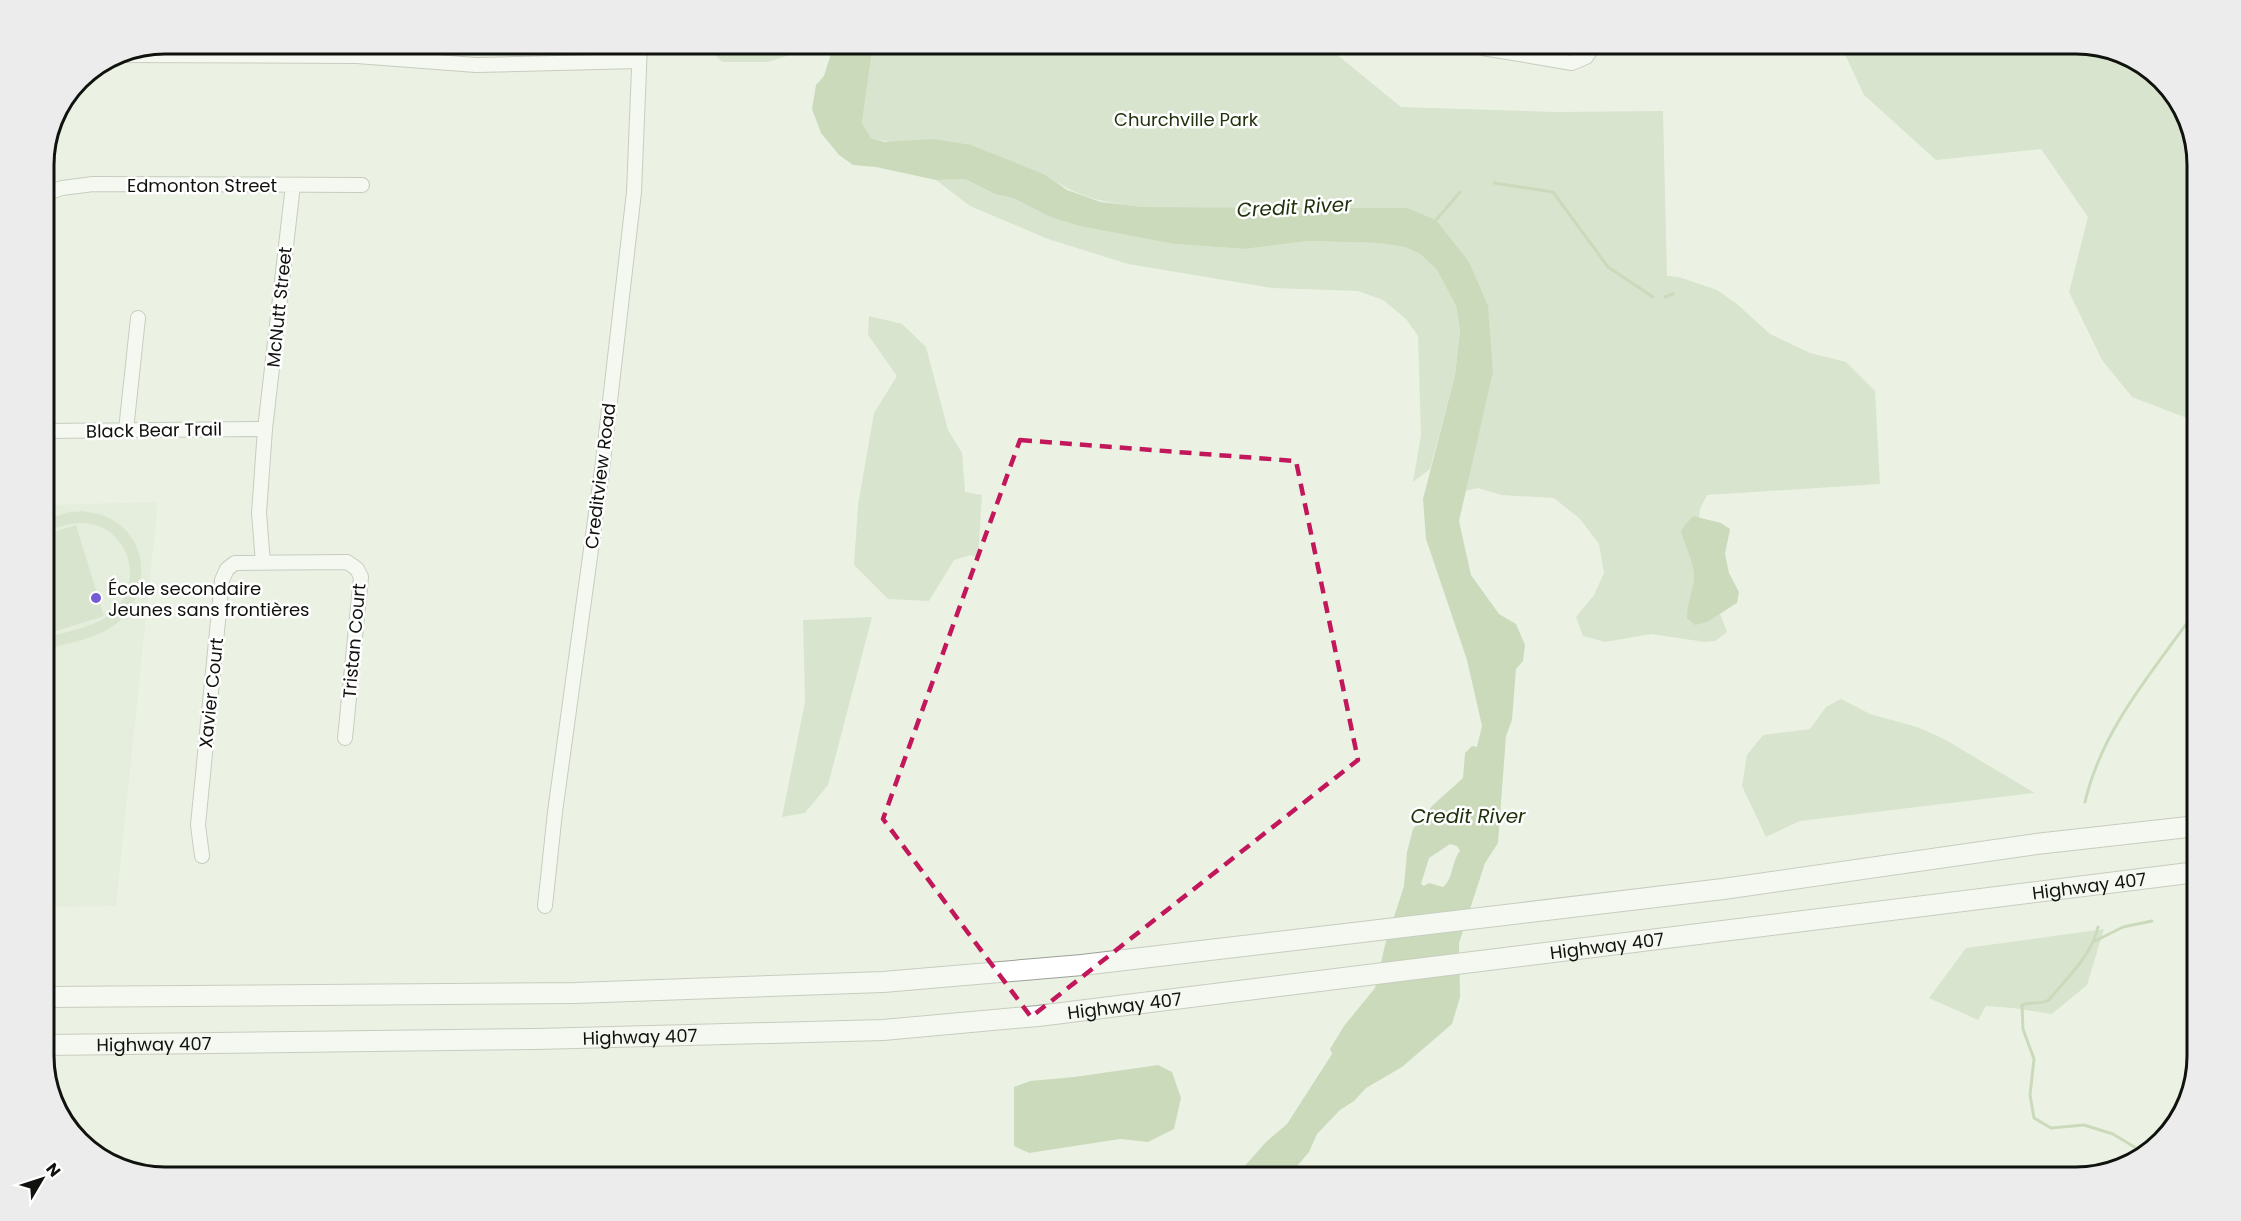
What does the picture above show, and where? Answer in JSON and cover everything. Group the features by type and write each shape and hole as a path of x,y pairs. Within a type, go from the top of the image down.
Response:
{"highway":[{"path":"54,997 575,993 883,982 1082,965 1320,937 1723,889 2036,844 2187,827"},
{"name":"Highway 407","path":"54,1045 537,1039 883,1030 1038,1016 2187,873"}],"street":[{"name":"Creditview Road","path":"545,906 555,812 603,462 634,192 639,54"},
{"path":"1519,54 1572,63 1588,54"},
{"path":"150,55 357,56 476,65 638,61"},
{"name":"Edmonton Street","path":"54,191 93,184 362,185"},
{"name":"McNutt Street","path":"263,563 259,513 265,429 293,185"},
{"path":"126,430 138,318"},
{"name":"Black Bear Trail","path":"54,432 265,429"},
{"name":"Tristan Court","path":"263,563 347,562 357,569 362,577 345,738"},
{"name":"Xavier Court","path":"202,856 198,825 222,580 227,569 235,563 263,563"}],"highlighted area":[{"path":"1020,440 1296,461 1358,760 1031,1017 883,819"}],"shaded area":[{"path":"158,502 116,906 54,907 54,505"}],"green space":[{"path":"714,54 793,54 768,62 722,62"},
{"name":"Churchville Park","path":"872,54 1336,54 1401,107 1555,112 1663,111 1667,276 1679,277 1717,290 1737,304 1770,334 1810,353 1846,362 1875,391 1880,484 1707,495 1700,509 1698,529 1717,606 1727,632 1715,641 1705,642 1651,634 1605,642 1583,636 1576,617 1594,595 1604,573 1599,544 1580,519 1554,498 1501,495 1478,488 1465,491 1493,372 1491,352 1436,220 1408,208 1143,207 1104,201 1081,194 1046,175 871,138 862,123"},
{"path":"1845,54 2090,55 2125,65 2138,73 2159,92 2176,116 2187,158 2187,418 2132,397 2102,360 2069,292 2088,217 2041,149 1936,160 1864,95"},
{"path":"965,179 995,194 1013,198 1050,217 1079,226 1174,244 1245,249 1308,241 1378,243 1405,247 1420,254 1437,270 1456,306 1460,331 1455,375 1430,469 1413,482 1421,435 1418,336 1406,319 1383,300 1358,291 1272,288 1128,264 1048,239 970,206 936,180"},
{"path":"869,316 902,324 926,347 948,430 962,453 965,492 982,495 978,558 971,555 954,560 929,601 888,599 854,565 858,505 874,413 897,376 868,335"},
{"path":"84,511 102,515 118,523 130,535 137,549 141,564 141,580 137,596 129,610 117,623 92,637 54,647 54,635 86,626 109,615 121,603 130,575 123,546 113,535 100,527 79,523 54,529 54,517"},
{"path":"76,525 104,616 54,632 54,532"},
{"path":"872,617 828,785 805,813 782,817 805,702 803,620"},
{"path":"1841,699 1870,714 1917,727 1944,739 2035,793 1800,821 1766,837 1742,786 1747,755 1763,735 1810,729 1826,707"},
{"path":"2104,929 2087,985 2052,1014 1986,1006 1978,1020 1929,998 1966,948"}],"water":[{"name":"Credit River","path":"831,54 872,54 862,123 871,138 885,142 933,139 971,145 1046,175 1067,190 1101,202 1143,207 1408,208 1436,220 1469,262 1488,306 1493,372 1459,521 1471,575 1499,614 1516,624 1525,645 1523,661 1516,669 1512,720 1506,736 1498,843 1485,863 1459,943 1460,997 1452,1024 1402,1067 1366,1088 1354,1101 1340,1110 1317,1134 1309,1152 1296,1167 1244,1167 1266,1142 1287,1124 1332,1054 1330,1049 1344,1026 1375,988 1385,945 1404,886 1407,852 1413,829 1433,805 1463,778 1465,753 1472,746 1477,747 1482,726 1467,660 1426,539 1423,499 1455,375 1460,331 1456,306 1437,270 1420,254 1405,247 1378,243 1308,241 1245,249 1174,244 1079,226 1050,217 1013,198 995,194 965,179 936,180 876,167 853,165 839,155 821,133 812,109 816,85 824,76","holes":["1450,844 1457,846 1460,851 1451,875 1443,887 1429,883 1424,886 1421,884 1429,858"]},
{"path":"1693,516 1721,523 1730,529 1725,554 1729,573 1739,592 1737,603 1707,622 1695,625 1687,618 1694,576 1681,530"},
{"path":"1158,1065 1172,1072 1181,1098 1174,1129 1148,1142 1120,1139 1029,1153 1014,1146 1014,1087 1030,1081"}],"waterway":[{"path":"1494,183 1553,192 1608,267 1653,297"},
{"path":"1436,220 1460,192"},
{"path":"1665,297 1673,294"},
{"path":"2085,802 2093,775 2117,724 2187,623"},
{"path":"2095,941 2123,927 2152,921"},
{"path":"2098,927 2090,948 2078,966 2049,1000 2022,1005 2023,1029 2034,1059 2030,1095 2034,1118 2051,1128 2084,1125 2113,1134 2137,1149"}],"place":[{"name":"École secondaire Jeunes sans frontières","path":"96,598"}]}
